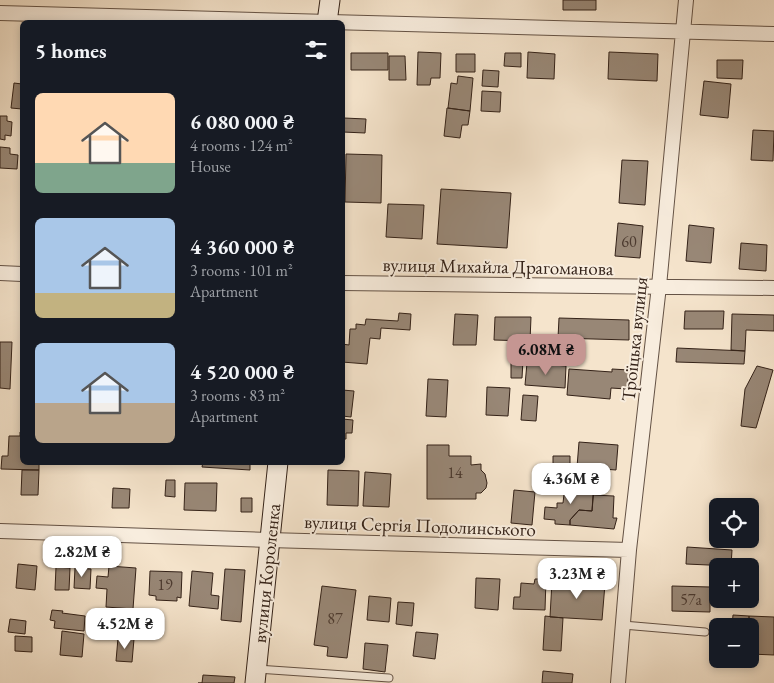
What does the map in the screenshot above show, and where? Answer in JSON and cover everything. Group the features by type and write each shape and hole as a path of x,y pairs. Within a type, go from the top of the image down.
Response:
{"street":[{"path":"327,20 330,0"},
{"name":"Троїцька вулиця","path":"618,683 629,550 658,286 686,0"},
{"path":"0,13 254,20"},
{"path":"345,23 774,34"},
{"path":"0,273 20,274"},
{"name":"вулиця Михайла Драгоманова","path":"345,283 774,288"},
{"name":"вулиця Короленка","path":"256,676 278,465"},
{"name":"вулиця Сергія Подолинського","path":"0,531 629,550"}],"lane":[{"path":"623,625 705,632"},
{"path":"256,676 389,678"}],"building":[{"path":"563,0 596,0 596,10 563,10"},
{"path":"418,52 441,53 440,78 431,78 430,85 417,85"},
{"path":"528,52 555,54 554,79 527,78"},
{"path":"609,52 658,54 657,81 608,79"},
{"path":"351,53 388,53 388,70 351,70"},
{"path":"505,53 521,53 521,67 504,66"},
{"path":"456,54 475,54 475,72 456,72"},
{"path":"389,56 405,56 406,80 389,80"},
{"path":"717,60 743,60 742,79 717,78"},
{"path":"483,70 499,71 498,87 482,86"},
{"path":"458,76 473,78 470,111 448,108 451,83 457,84"},
{"path":"704,81 731,84 728,118 700,115"},
{"path":"14,83 20,84 20,109 11,108"},
{"path":"482,91 501,92 500,112 481,111"},
{"path":"447,108 470,111 468,125 462,125 460,138 444,136"},
{"path":"0,116 7,116 7,121 12,122 11,136 5,135 5,140 0,139"},
{"path":"345,118 366,119 365,133 345,132"},
{"path":"753,130 774,131 773,161 751,160"},
{"path":"0,147 10,148 10,154 18,155 17,169 0,168"},
{"path":"346,154 382,155 381,203 345,202"},
{"path":"622,160 648,161 645,205 619,203"},
{"path":"441,189 511,193 507,248 437,244"},
{"path":"388,204 424,205 422,239 386,237"},
{"path":"618,223 643,226 640,258 615,256"},
{"path":"689,225 714,228 711,263 686,261"},
{"path":"741,243 767,245 766,271 739,269"},
{"path":"685,311 724,311 723,329 684,329"},
{"path":"399,313 411,314 410,330 381,328 380,339 370,338 367,364 345,362 345,344 349,345 350,329 356,329 356,324 365,325 366,319 398,321"},
{"path":"455,314 478,315 476,345 453,345"},
{"path":"732,314 774,315 774,331 746,330 745,351 731,350"},
{"path":"495,317 531,317 530,341 494,340"},
{"path":"559,318 629,320 629,340 558,338"},
{"path":"0,342 12,342 10,389 0,388"},
{"path":"677,348 745,351 744,364 676,362"},
{"path":"511,359 523,360 522,378 511,378"},
{"path":"527,363 566,366 565,388 525,385"},
{"path":"757,366 773,370 756,428 741,426 745,389"},
{"path":"569,369 612,372 612,369 629,370 627,389 611,388 610,399 567,395"},
{"path":"428,379 448,380 446,417 426,416"},
{"path":"487,387 510,388 508,416 486,415"},
{"path":"345,390 354,391 351,417 345,416"},
{"path":"523,395 538,396 536,421 521,420"},
{"path":"345,419 353,420 352,433 346,433 346,439"},
{"path":"9,436 20,436 20,465 39,465 39,470 1,469 2,456 8,456"},
{"path":"579,442 618,445 616,470 577,467"},
{"path":"427,445 449,445 449,456 471,456 471,465 481,464 481,470 485,474 487,483 486,488 481,493 476,493 476,499 427,499"},
{"path":"553,456 570,456 570,471 553,471"},
{"path":"202,465 250,465 250,470 202,467"},
{"path":"22,470 39,470 38,495 21,495"},
{"path":"328,470 359,471 358,506 327,505"},
{"path":"365,472 391,474 389,507 363,506"},
{"path":"166,480 175,480 175,497 165,496"},
{"path":"185,483 217,483 216,511 184,510"},
{"path":"565,486 594,488 592,511 579,510 570,520 570,525 555,524 555,520 544,519 545,507 557,508 557,503 563,503"},
{"path":"113,488 130,489 129,508 112,508"},
{"path":"514,490 535,492 532,525 511,523"},
{"path":"593,495 614,496 613,518 617,518 614,529 570,525 570,520 579,510 592,511"},
{"path":"241,498 252,498 252,512 241,512"},
{"path":"687,547 732,550 732,558 709,558 709,565 686,564"},
{"path":"18,564 37,566 35,590 16,588"},
{"path":"109,566 136,568 133,609 106,607 107,589 96,588 97,576 108,577"},
{"path":"56,567 70,568 69,590 55,590"},
{"path":"75,568 91,569 90,589 74,588"},
{"path":"225,569 245,570 241,622 221,620"},
{"path":"150,571 182,572 181,598 177,597 177,601 156,600 156,596 149,595"},
{"path":"192,571 213,573 211,595 219,596 218,609 189,606"},
{"path":"476,578 500,579 498,610 475,608"},
{"path":"535,579 546,579 545,610 513,609 514,597 520,597 521,583 534,584"},
{"path":"552,581 605,584 602,620 550,617"},
{"path":"322,586 356,590 347,658 327,656 328,647 314,645"},
{"path":"672,586 709,587 710,612 672,611"},
{"path":"369,596 391,598 389,622 367,620"},
{"path":"398,602 414,603 412,626 396,624"},
{"path":"52,610 85,616 84,631 54,628 55,621 50,620"},
{"path":"733,615 749,616 749,618 733,618"},
{"path":"545,616 563,618 561,651 543,650"},
{"path":"749,616 774,617 774,655 759,654 759,618 749,618"},
{"path":"10,619 26,621 25,634 8,632"},
{"path":"62,631 84,634 82,657 60,655"},
{"path":"416,632 438,634 435,659 413,656"},
{"path":"15,636 32,637 32,652 15,651"},
{"path":"118,638 134,639 132,662 116,661"},
{"path":"365,643 388,645 385,672 363,669"},
{"path":"543,671 573,674 572,683 542,683"},
{"path":"203,675 235,677 234,683 202,683"}]}
